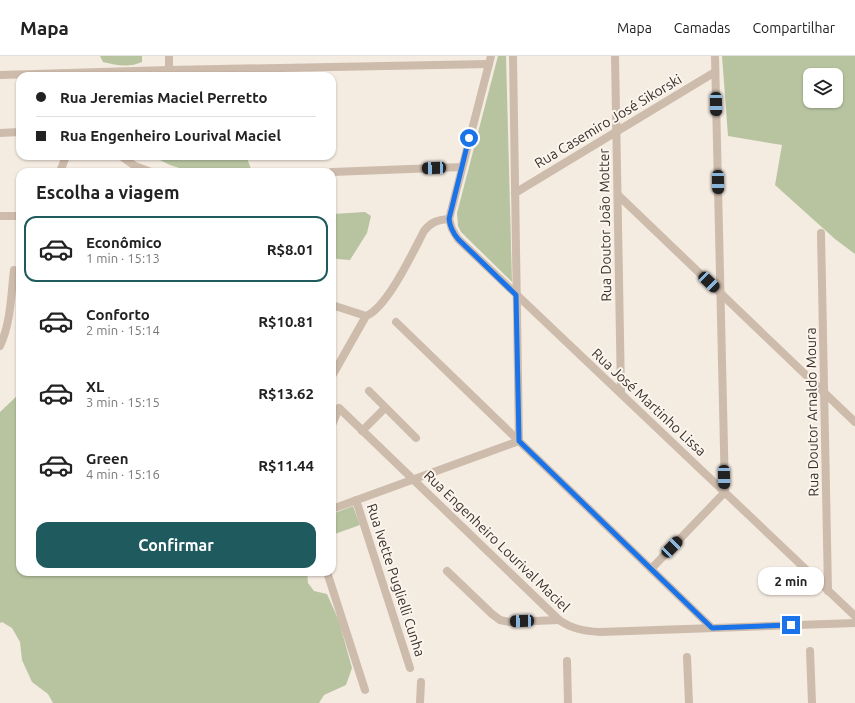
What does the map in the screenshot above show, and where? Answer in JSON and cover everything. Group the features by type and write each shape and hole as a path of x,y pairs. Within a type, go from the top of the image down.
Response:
{"street":[{"path":"169,56 169,70"},
{"path":"395,56 395,65"},
{"path":"512,56 519,441"},
{"name":"Rua Doutor João Motter","path":"615,56 621,393"},
{"path":"651,569 725,492 715,56"},
{"path":"101,72 395,65 490,60 449,219 435,221 424,231 399,278 375,311 366,316 336,369"},
{"name":"Rua Casemiro José Sikorski","path":"515,193 715,72"},
{"path":"0,75 16,75"},
{"path":"0,133 16,132"},
{"path":"127,160 140,168"},
{"path":"336,172 462,167"},
{"path":"618,194 855,422"},
{"path":"0,216 16,216"},
{"name":"Rua José Martinho Lissa","path":"449,219 455,234 516,295 855,616"},
{"name":"Rua Doutor Arnaldo Moura","path":"821,233 828,591"},
{"path":"0,346 7,323 14,270"},
{"path":"336,306 366,316"},
{"path":"396,322 712,628"},
{"path":"369,391 416,438"},
{"name":"Rua Engenheiro Lourival Maciel","path":"336,414 338,408 559,620 571,627 588,631 855,623"},
{"path":"362,431 385,408"},
{"path":"336,508 519,441"},
{"name":"Rua Ivette Puglielli Cunha","path":"356,500 410,668"},
{"path":"447,571 500,620 510,622 559,620"},
{"path":"328,576 366,690"},
{"path":"810,651 812,703"},
{"path":"687,657 689,703"},
{"path":"567,662 568,703"},
{"path":"420,703 421,682"}],"green space":[{"path":"100,56 142,56 142,62 132,65 118,65 103,62"},
{"path":"498,56 506,56 512,282 461,232 458,226 457,213"},
{"path":"722,56 855,56 855,254 835,239 775,185 782,145 728,136"},
{"path":"160,160 248,160 251,168 179,168"},
{"path":"365,212 371,216 367,233 350,260 336,258 336,214"},
{"path":"16,397 16,576 307,576 308,583 314,591 327,594 339,621 352,668 346,685 324,695 319,703 53,703 48,694 32,682 22,660 20,642 12,628 2,622 0,623 0,412"},
{"path":"353,506 360,525 336,534 336,512"}],"route":[{"path":"469,138 449,219 452,229 458,239 516,295 519,441 712,628 791,625"}]}
